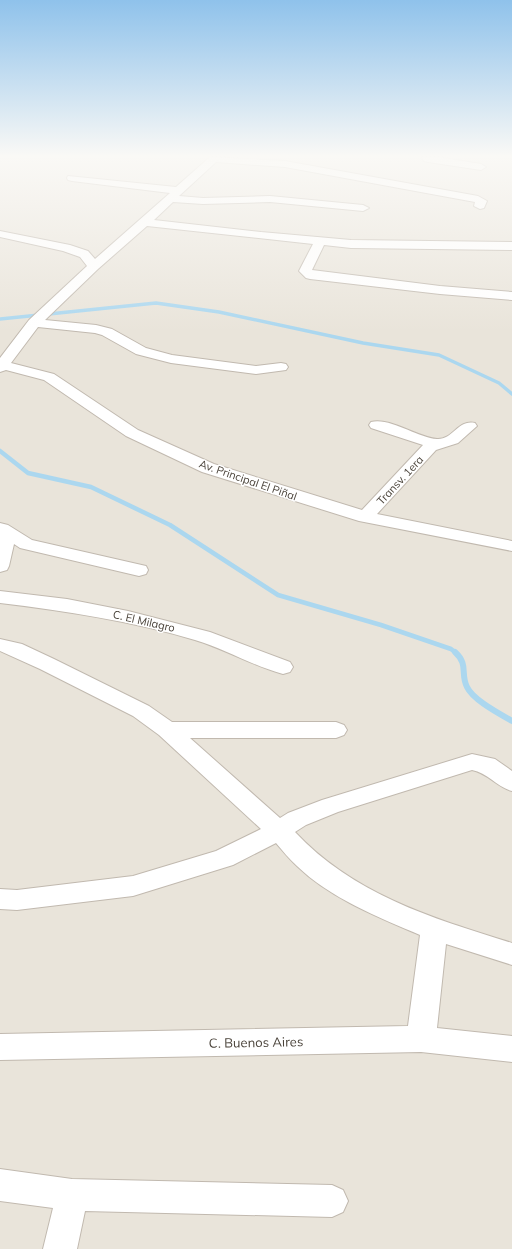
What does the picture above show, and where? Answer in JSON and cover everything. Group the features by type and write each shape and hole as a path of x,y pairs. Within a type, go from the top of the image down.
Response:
{"street":[{"path":"2,366 40,317 94,266 114,250 152,215"},
{"path":"144,222 260,236 351,244 512,246"},
{"path":"0,234 84,254 94,266"},
{"path":"320,241 305,271 310,275 512,296"},
{"path":"40,317 107,332 141,351 171,359 256,370 281,367"},
{"name":"Av. Principal El Piñal","path":"2,366 49,377 132,433 208,468 365,517 512,546"},
{"path":"377,425 436,444 452,440 469,426"},
{"name":"Transv. 1era","path":"365,517 430,447 436,444"},
{"path":"0,566 5,545 1,528"},
{"path":"1,528 26,544 139,570"},
{"name":"C. El Milagro","path":"0,597 66,605 128,617 203,636 283,667"},
{"path":"0,646 15,649 141,711 167,730 279,831 306,860 337,882 370,902 434,930 512,954"},
{"path":"167,730 336,730"},
{"path":"0,900 17,900 133,886 224,858 279,831 297,819 330,806 472,762 488,765 512,783"},
{"path":"421,1039 434,930"},
{"name":"C. Buenos Aires","path":"0,1047 421,1039 512,1049"},
{"path":"0,1185 72,1195 332,1201"},
{"path":"60,1249 72,1195"}],"shaded area":[{"path":"0,215 512,215 512,1249 0,1249"}],"waterway":[{"path":"0,319 156,303 219,312 363,343 439,355 499,383 512,394"},
{"path":"0,451 28,473 91,487 170,525 278,595 381,625 451,649 455,653"},
{"path":"455,653 462,661 465,682 470,692 487,706 512,721"}]}
